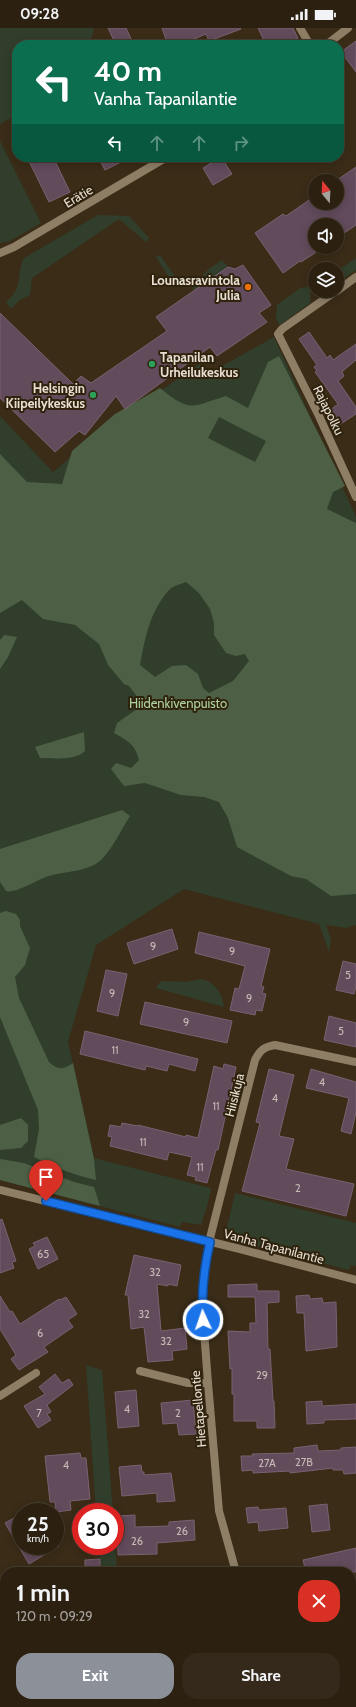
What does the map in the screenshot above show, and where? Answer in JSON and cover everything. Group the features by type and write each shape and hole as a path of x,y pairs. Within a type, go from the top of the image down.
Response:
{"street":[{"path":"300,28 307,40"},
{"path":"332,40 348,28"},
{"name":"Erätie","path":"0,253 14,247 158,162"},
{"path":"344,286 356,277"},
{"name":"Rajapolku","path":"327,298 278,334 356,495"},
{"name":"Hiisikuja","path":"210,1242 255,1060 259,1052 265,1046 275,1045 356,1062"},
{"name":"Vanha Tapanilantie","path":"0,1190 356,1280"},
{"name":"Hietapellontie","path":"210,1242 205,1266 202,1305 219,1511 235,1567"},
{"path":"140,1371 188,1383 208,1382"},
{"path":"0,1396 36,1373"}],"green space":[{"path":"0,28 94,28 91,40 12,40 12,118 0,124"},
{"path":"0,141 41,223 10,241 0,243"},
{"path":"98,215 129,216 149,238 146,242 119,219 32,278 30,295 20,300 11,309 6,302 16,291 21,264 24,258"},
{"path":"160,255 174,275 176,281 171,285 167,283 170,279 156,257"},
{"path":"356,258 356,270 344,278 344,266"},
{"path":"222,260 228,267 194,291 192,286 210,268"},
{"path":"300,288 308,288 308,298 310,298 310,303 280,325 276,319 277,305"},
{"name":"Hiidenkivenpuisto","path":"274,337 356,517 356,925 346,928 326,925 331,939 329,952 319,924 184,889 96,945 68,1042 94,1158 211,1188 201,1225 182,1222 180,1227 0,1180 0,416 53,472 123,414 200,364 204,376"},
{"path":"279,356 345,486 333,492 327,509 356,523 356,894 331,896 306,879 291,876 237,847 228,818 219,802 204,797 181,795 145,783 124,786 111,769 116,763 131,768 139,760 133,747 123,738 114,733 117,723 137,709 136,695 129,686 124,684 108,665 99,644 75,625 43,619 22,600 0,613 0,454 27,482 62,484 72,451 115,414 160,388 178,401 191,406 226,396 248,408 268,362","holes":["219,417 266,441 255,462 208,438","186,582 199,593 210,609 214,623 214,635 226,653 236,656 245,654 249,661 233,681 209,693 203,688 198,674 186,665 172,666 155,677 140,665 146,635 157,607 169,590"]},
{"path":"4,635 17,637 8,657 0,669 0,640"},
{"path":"84,732 85,751 70,758 40,758 35,747"},
{"path":"122,810 130,816 117,839 101,860 96,864 83,869 55,874 10,891 6,891 0,882 0,849"},
{"path":"6,911 16,914 20,920 20,926 30,948 25,965 15,977 19,998 49,1062 58,1068 67,1067 73,1063 94,1159 96,1180 80,1176 34,1157 39,1129 38,1110 0,1017 0,913"},
{"path":"201,979 211,983 217,989 222,998 224,1007 156,988 159,983 163,981 186,982"},
{"path":"21,1118 28,1125 28,1141 21,1148 0,1150 0,1125"},
{"path":"0,1159 24,1163 74,1182 94,1187 100,1206 0,1180"},
{"path":"235,1193 356,1223 356,1266 351,1265 349,1270 247,1244 248,1240 233,1236 227,1228"},
{"path":"86,1365 102,1370 112,1503 95,1503"},
{"path":"100,1555 116,1555 117,1567 101,1567"}],"building":[{"path":"108,28 126,28 132,40 114,40"},
{"path":"162,28 241,29 212,40 209,40 206,34 192,40 166,40"},
{"path":"258,28 293,28 298,38 293,40 264,40"},
{"path":"356,41 356,72 344,56 344,50"},
{"path":"29,162 55,162 70,192 49,202"},
{"path":"101,162 121,162 105,170"},
{"path":"213,162 224,162 232,174 213,185 203,168"},
{"path":"356,167 356,225 344,233 344,218 308,218 308,254 313,254 283,273 255,233 283,214 286,216 308,201 308,210 344,210 344,175"},
{"name":"Tapanilan Urheilukeskus","path":"243,265 271,305 259,313 267,322 217,356 210,347 125,409 116,396 85,435 79,431 55,452 0,398 0,313 73,384 81,376 91,383 167,331 156,317 228,267 235,269"},
{"path":"309,332 327,358 330,355 333,360 356,344 356,360 342,372 344,376 338,381 356,407 356,414 339,425 329,411 338,404 315,372 317,371 314,367 317,365 299,339"},
{"path":"172,929 178,949 134,964 127,943"},
{"path":"199,932 270,949 261,986 264,987 262,993 266,994 262,1011 256,1010 255,1015 230,1010 235,988 239,989 245,966 195,953"},
{"path":"343,961 356,964 356,986 354,994 336,990"},
{"path":"106,970 127,974 118,1016 97,1011"},
{"path":"145,1002 232,1021 227,1043 140,1024"},
{"path":"329,1016 356,1023 356,1047 324,1040"},
{"path":"85,1031 198,1059 195,1071 169,1064 167,1071 146,1066 145,1070 80,1054"},
{"path":"224,1064 236,1067 218,1150 216,1150 207,1183 195,1180 196,1177 187,1175 192,1157 169,1152 167,1160 110,1146 112,1137 108,1136 110,1125 121,1127 122,1123 138,1125 186,1137 186,1135 198,1138 214,1066 223,1069"},
{"path":"269,1069 294,1075 279,1136 294,1139 286,1169 354,1184 346,1216 242,1191 260,1123 256,1122"},
{"path":"311,1069 356,1082 356,1112 351,1134 341,1131 349,1098 306,1088"},
{"path":"2,1219 16,1261 12,1262 14,1268 0,1273 0,1220"},
{"path":"47,1237 58,1259 38,1269 29,1249 35,1246 33,1243"},
{"path":"134,1255 181,1265 177,1286 157,1284 161,1331 185,1328 187,1349 172,1351 173,1360 148,1362 144,1327 131,1329 128,1295 125,1295"},
{"path":"257,1284 257,1291 279,1291 279,1302 267,1303 268,1349 270,1349 275,1428 257,1428 257,1421 234,1421 234,1394 232,1394 232,1368 230,1369 228,1331 250,1332 250,1323 256,1323 255,1297 228,1297 228,1285"},
{"path":"309,1295 310,1299 322,1298 323,1303 336,1302 337,1347 306,1351 304,1313 297,1313 296,1296"},
{"path":"0,1296 20,1324 59,1299 60,1300 66,1297 77,1314 68,1320 73,1327 44,1347 48,1352 19,1370 11,1359 16,1355 0,1329"},
{"path":"55,1374 62,1383 69,1379 73,1385 47,1405 51,1412 47,1414 51,1420 38,1428 24,1406 45,1394 39,1387"},
{"path":"136,1390 139,1426 118,1428 115,1392"},
{"path":"193,1400 196,1434 179,1435 177,1423 163,1424 161,1403"},
{"path":"322,1401 322,1406 356,1404 356,1419 324,1420 324,1423 307,1424 306,1402"},
{"path":"317,1445 318,1451 341,1450 341,1448 356,1447 356,1473 344,1474 343,1470 333,1470 333,1468 290,1473 290,1471 253,1473 253,1470 242,1471 241,1456 253,1456 252,1454 294,1453 294,1448"},
{"path":"80,1453 81,1458 86,1458 90,1499 70,1501 71,1510 64,1511 64,1503 50,1502 45,1456"},
{"path":"141,1465 144,1475 171,1473 175,1501 157,1502 157,1493 122,1496 119,1467"},
{"path":"327,1504 330,1530 312,1532 309,1506"},
{"path":"258,1507 259,1510 286,1508 288,1528 259,1531 258,1522 248,1523 246,1508"},
{"path":"135,1515 135,1527 169,1526 169,1522 194,1520 195,1540 157,1543 157,1554 124,1555 124,1516"},
{"path":"12,1519 12,1535 5,1523"},
{"path":"356,1548 356,1567 305,1567 303,1560"},
{"path":"24,1555 44,1555 29,1564"},
{"path":"100,1559 100,1567 85,1567 85,1560"}],"place":[{"name":"Lounasravintola Julia","path":"248,287"},
{"name":"Tapanilan Urheilukeskus","path":"152,364"},
{"name":"Helsingin Kiipeilykeskus","path":"93,395"}],"route":[{"path":"46,1201 210,1242 205,1266 202,1305 203,1320"}]}
